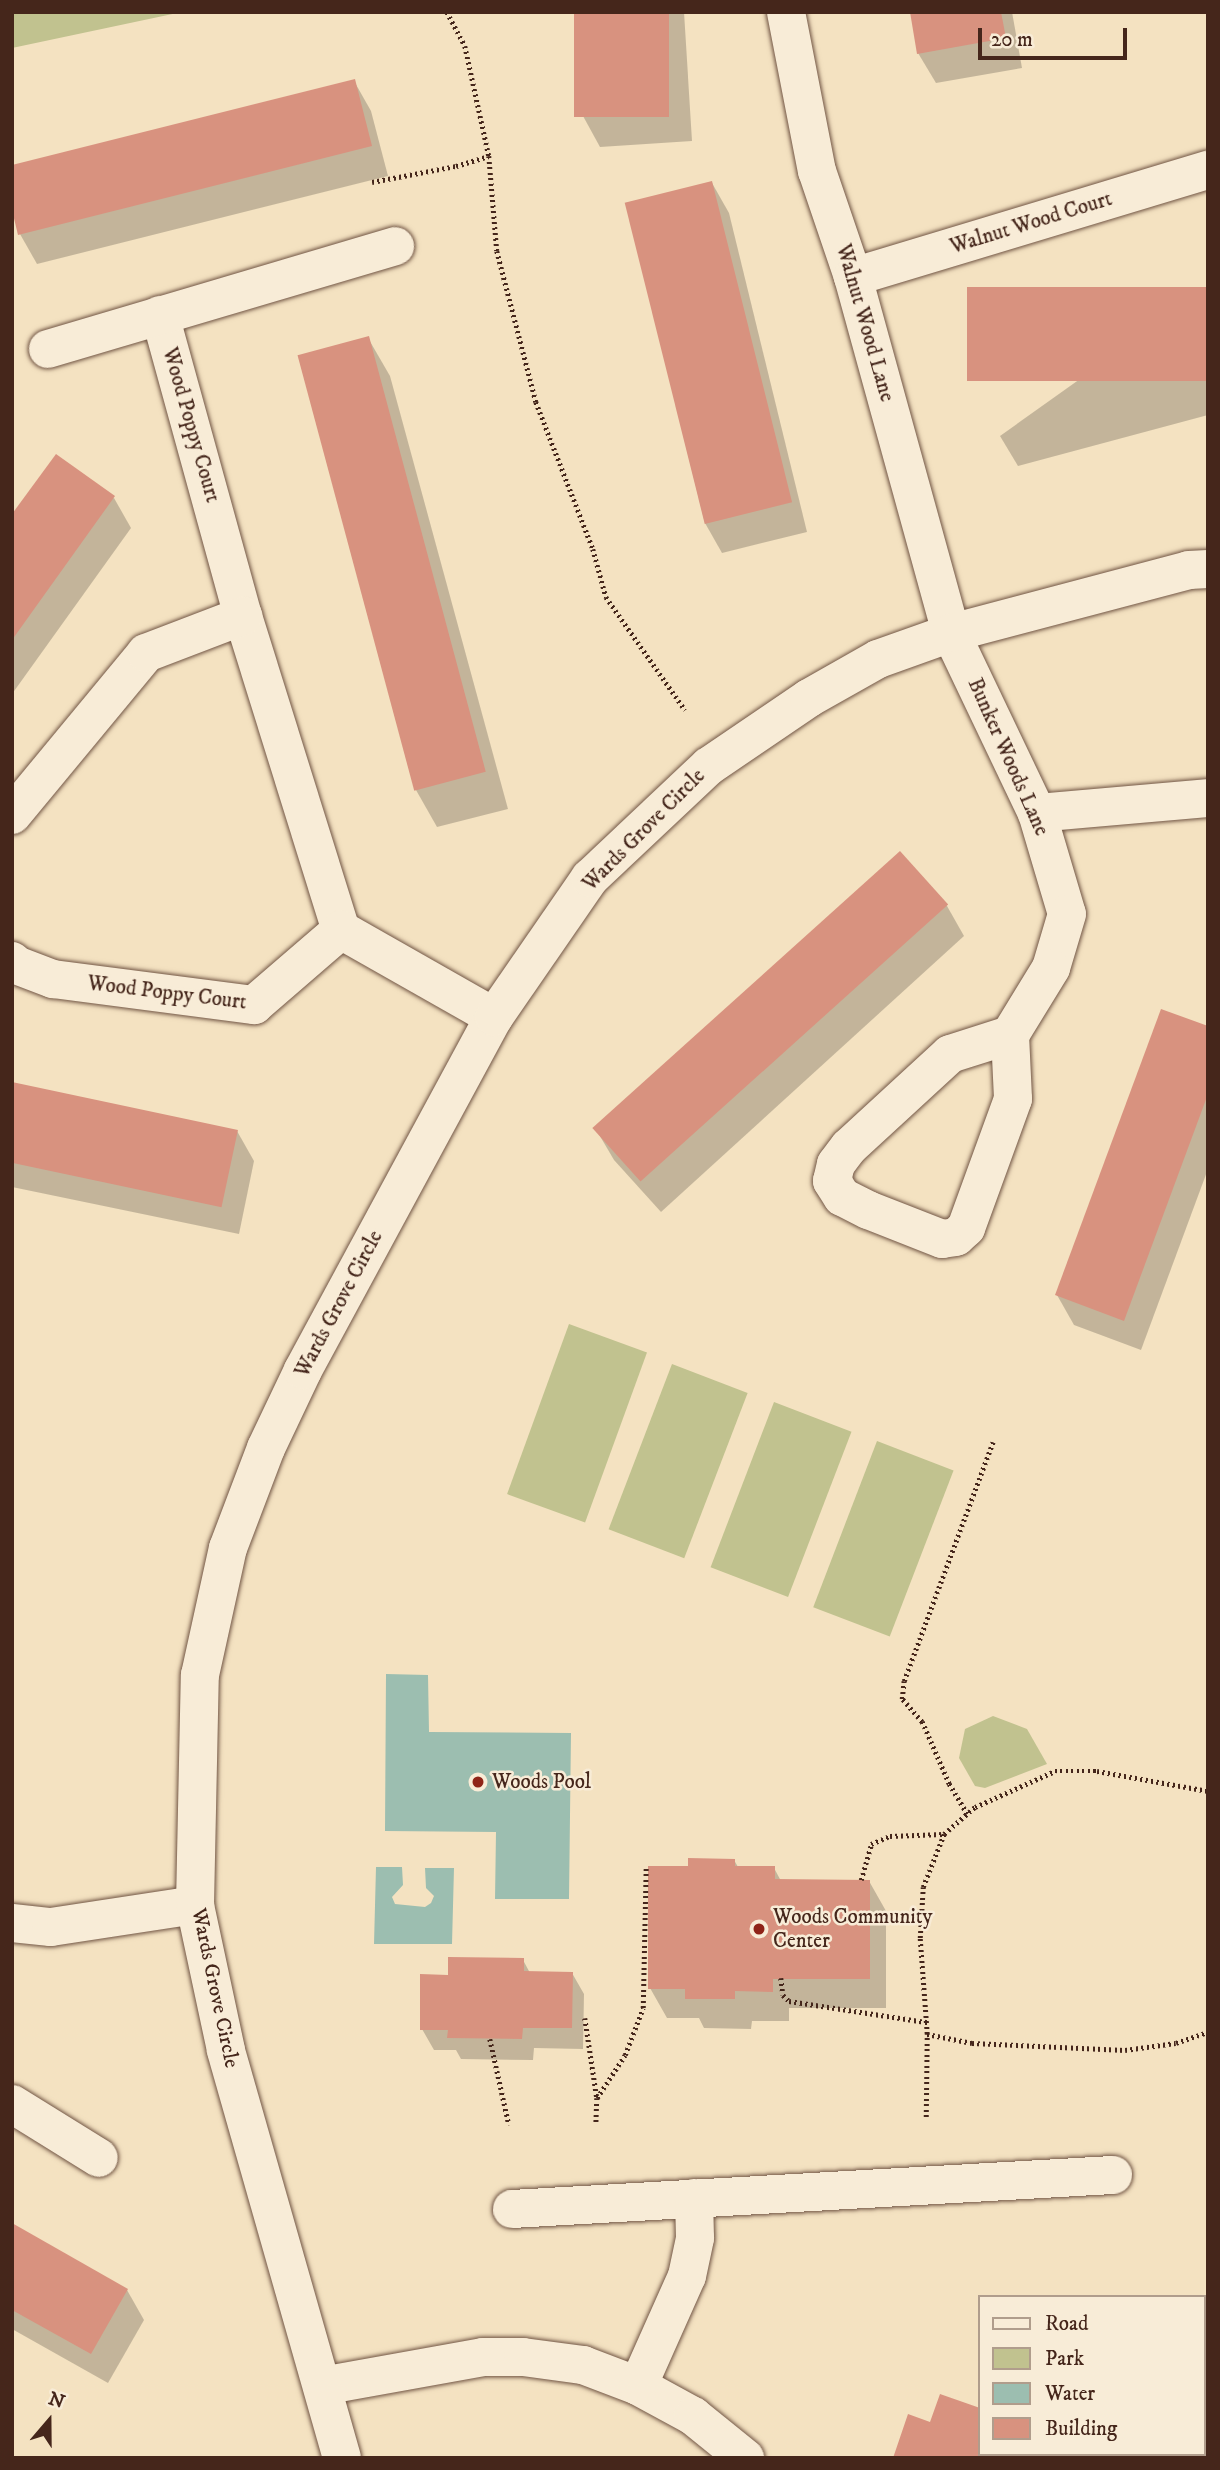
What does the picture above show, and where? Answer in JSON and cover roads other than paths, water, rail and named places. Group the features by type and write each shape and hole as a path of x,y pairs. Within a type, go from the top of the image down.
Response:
{"street":[{"name":"Walnut Wood Lane","path":"786,12 817,172 853,277 951,633"},
{"name":"Walnut Wood Court","path":"853,277 1208,170"},
{"path":"48,349 395,246"},
{"name":"Wood Poppy Court","path":"12,961 53,979 254,1006 341,930 243,616 160,315"},
{"name":"Wards Grove Circle","path":"342,2458 226,2050 195,1905 200,1675 228,1548 266,1448 303,1370 494,1017 590,878 709,766 809,698 878,659 951,633 1189,570 1208,569"},
{"path":"12,815 146,653 243,616"},
{"name":"Bunker Woods Lane","path":"951,633 1037,813 1067,914 1051,968 1010,1035"},
{"path":"1037,813 1208,798"},
{"path":"341,930 494,1017"},
{"path":"1010,1035 1013,1099 966,1228 956,1237 942,1239 868,1210 842,1196 832,1181 836,1164 849,1147 950,1054 1010,1035"},
{"path":"12,1923 51,1927 195,1905"},
{"path":"12,2104 99,2158"},
{"path":"512,2209 1113,2175"},
{"path":"638,2386 687,2276 695,2238 694,2198"},
{"path":"322,2386 482,2357 523,2357 583,2365 638,2386 693,2416 745,2458"}],"water":[{"name":"Woods Pool","path":"386,1674 428,1675 429,1732 571,1733 569,1899 495,1899 496,1832 385,1831"},
{"path":"376,1867 402,1867 403,1885 392,1897 395,1904 425,1907 431,1903 434,1896 426,1888 425,1868 454,1868 452,1944 374,1944"}],"place":[{"name":"Woods Pool","path":"478,1782"},
{"name":"Woods Community Center","path":"759,1929"}]}
